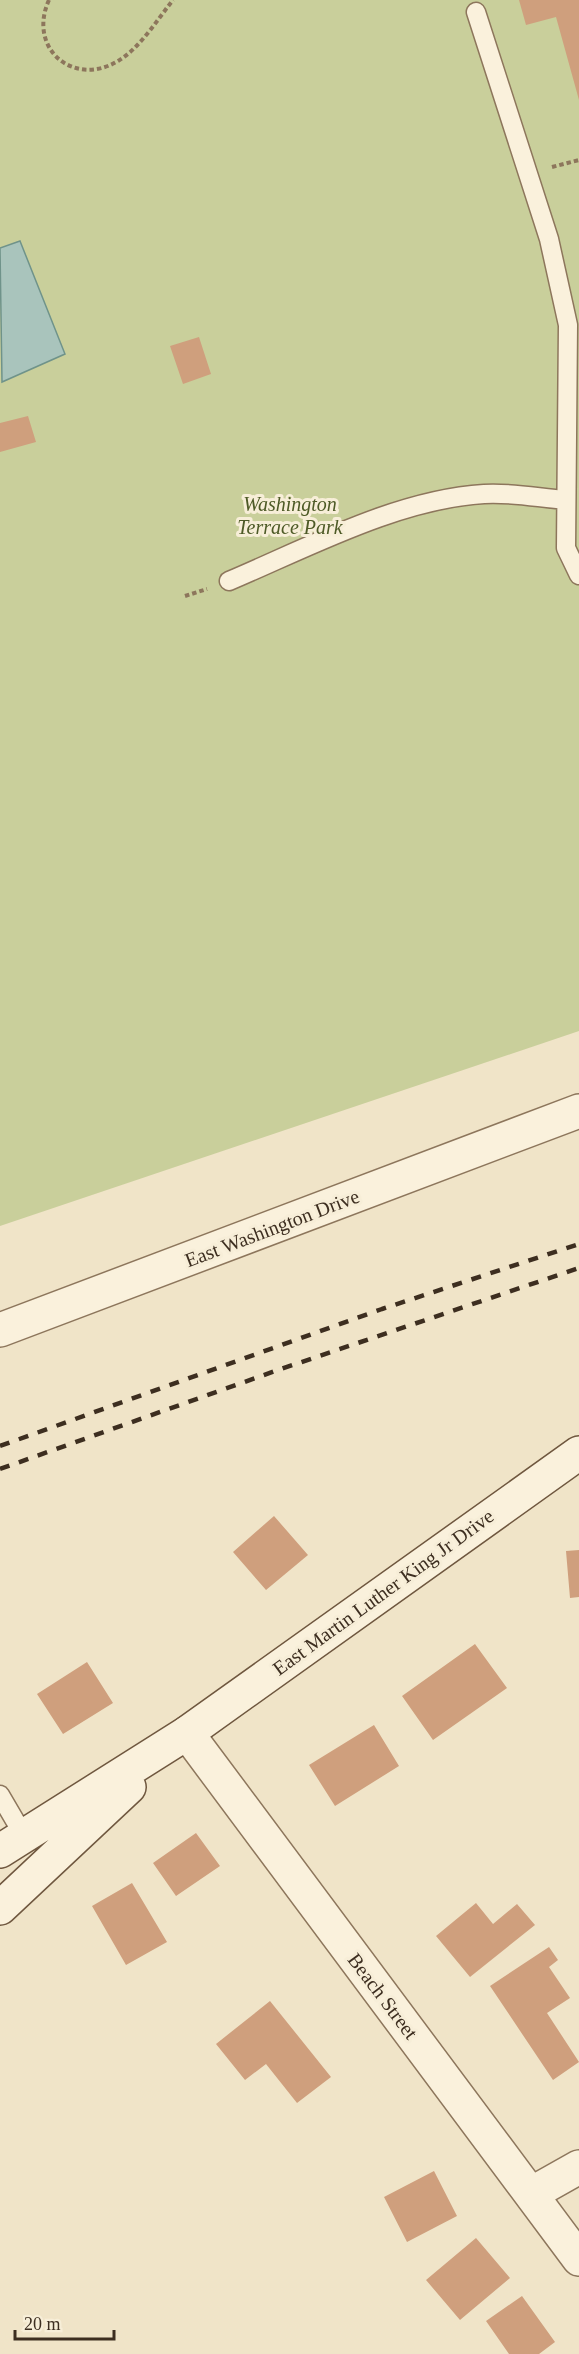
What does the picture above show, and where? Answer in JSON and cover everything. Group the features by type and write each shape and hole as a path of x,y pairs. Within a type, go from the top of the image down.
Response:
{"street":[{"name":"East Washington Drive","path":"0,1330 579,1111"},
{"name":"East Martin Luther King Jr Drive","path":"12,1844 187,1733 579,1453"},
{"name":"East Martin Luther King Jr Drive","path":"0,1908 187,1733"},
{"name":"Beach Street","path":"187,1733 579,2259"},
{"path":"531,2194 579,2167"}],"lane":[{"path":"476,12 549,239 568,325 566,548 579,575"},
{"path":"229,581 374,520 418,506 457,497 486,494 566,500"},
{"path":"0,1795 12,1844"}],"path":[{"path":"49,0 43,14 42,28 46,45 56,58 70,66 86,69 100,68 117,62 129,54 173,0"}],"green space":[{"name":"Washington Terrace Park","path":"0,0 579,0 579,1031 0,1226"}],"water":[{"path":"20,241 65,354 2,382 0,248"}],"building":[{"path":"519,0 579,0 579,100 556,17 526,25"},
{"path":"199,337 211,374 183,384 170,346"},
{"path":"28,416 36,442 0,452 0,423"},
{"path":"274,1516 308,1555 266,1590 233,1552"},
{"path":"579,1550 579,1597 570,1598 566,1551"},
{"path":"475,1644 507,1688 433,1740 402,1696"},
{"path":"87,1662 113,1703 63,1734 37,1694"},
{"path":"374,1725 399,1766 335,1806 309,1765"},
{"path":"196,1833 220,1866 176,1896 153,1863"},
{"path":"132,1883 167,1942 126,1965 92,1906"},
{"path":"476,1903 493,1924 517,1904 535,1925 470,1977 436,1936"},
{"path":"549,1947 558,1960 549,1967 570,1998 547,2013 579,2062 553,2080 490,1986"},
{"path":"270,2001 331,2077 297,2103 266,2064 245,2080 216,2044"},
{"path":"434,2171 457,2216 407,2242 384,2197"},
{"path":"476,2238 510,2278 460,2320 426,2280"},
{"path":"522,2296 555,2342 539,2354 509,2354 486,2321"}],"railway":[{"path":"0,1446 382,1309 579,1244"},
{"path":"0,1469 278,1370 579,1268"}]}
